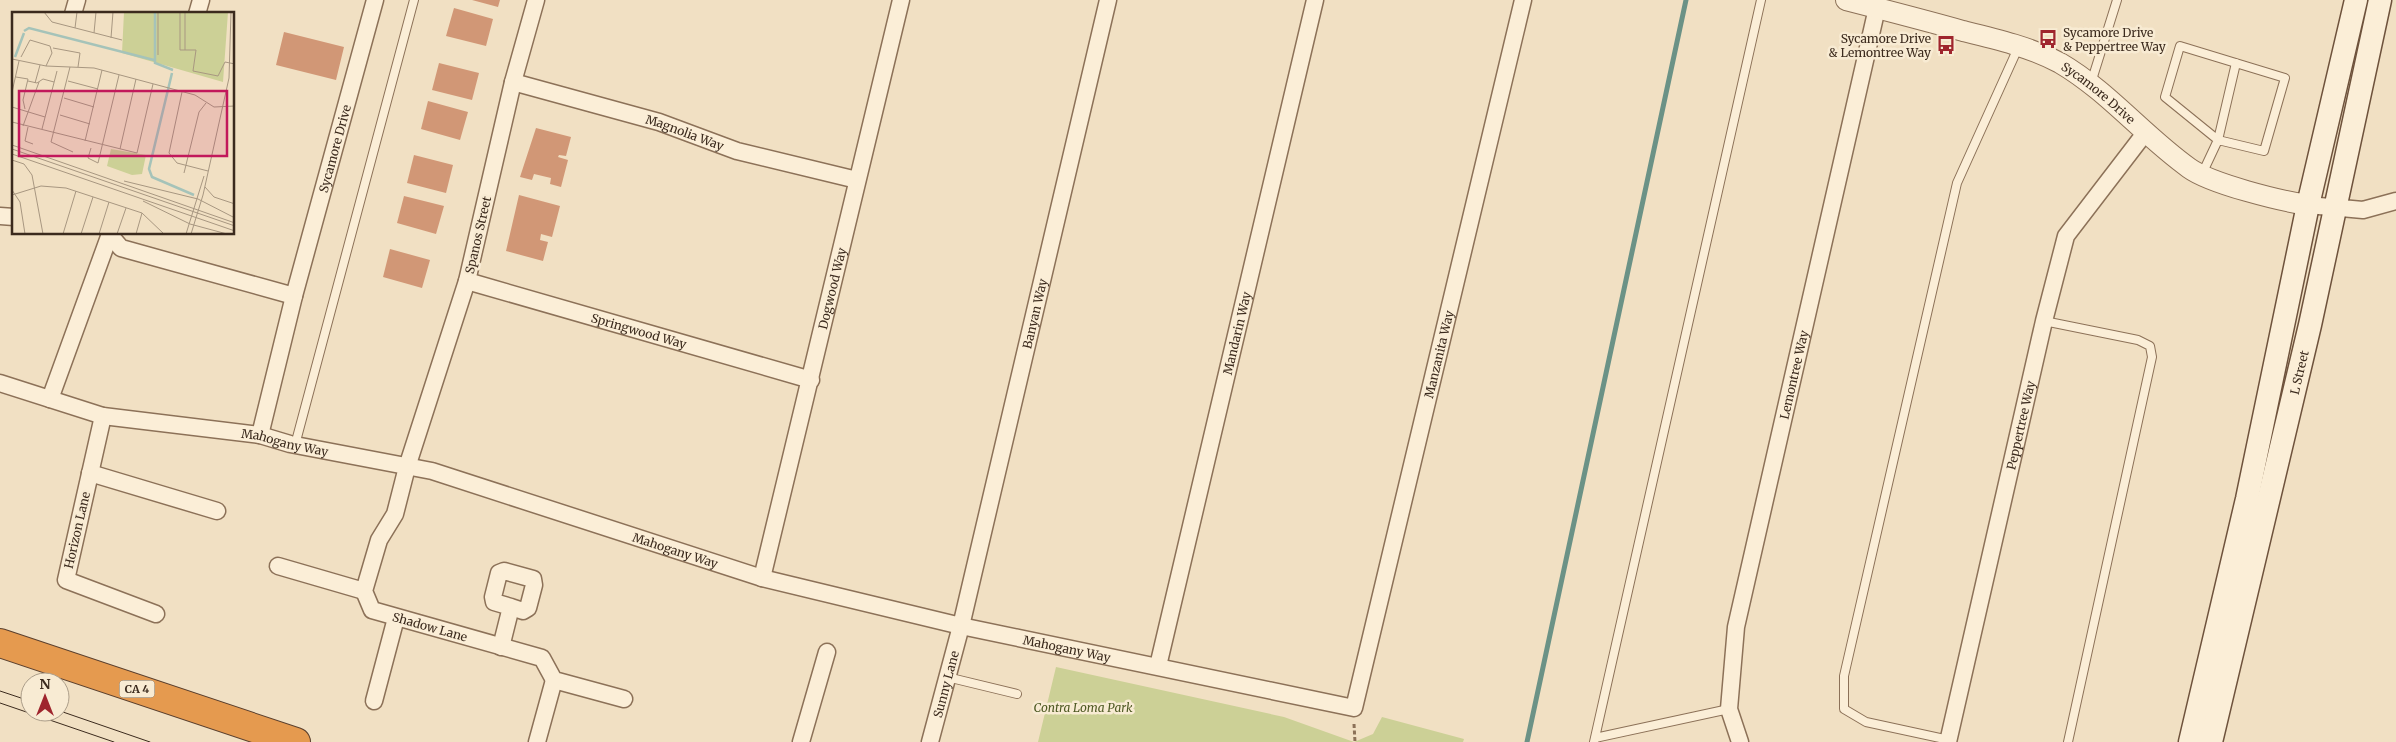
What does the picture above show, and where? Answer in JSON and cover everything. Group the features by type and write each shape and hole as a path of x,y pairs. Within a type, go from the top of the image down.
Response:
{"highway":[{"name":"CA 4","path":"0,643 296,742"}],"main road":[{"name":"L Street","path":"2190,742 2247,499 2308,205 2356,0"},
{"name":"L Street","path":"2211,742 2310,325 2380,0"}],"street":[{"name":"Sycamore Drive","path":"260,435 294,296 375,0"},
{"name":"Spanos Street","path":"407,467 467,281 513,82 536,0"},
{"name":"Dogwood Way","path":"762,578 901,0"},
{"name":"Banyan Way","path":"961,626 1108,0"},
{"name":"Mandarin Way","path":"1158,666 1315,0"},
{"name":"Manzanita Way","path":"1354,708 1524,0"},
{"name":"Sycamore Drive","path":"1846,0 2019,46 2061,64 2091,84 2145,133 2191,169 2240,188 2308,205"},
{"name":"Lemontree Way","path":"1740,742 1729,709 1736,627 1877,8"},
{"name":"Magnolia Way","path":"513,82 659,122 737,151 857,180"},
{"name":"Peppertree Way","path":"1949,741 2044,321 2066,236 2145,133"},
{"path":"2308,205 2363,210 2396,201"},
{"path":"50,399 110,235"},
{"path":"111,235 121,248 294,296"},
{"name":"Springwood Way","path":"467,281 811,380"},
{"name":"Mahogany Way","path":"0,383 103,416 260,435 295,445 432,471 762,578 961,626 1354,708"},
{"name":"Horizon Lane","path":"103,416 66,580 156,614"},
{"path":"278,566 364,591 379,540 395,514 407,467"},
{"name":"Horizon Lane","path":"90,473 217,511"},
{"name":"Shadow Lane","path":"364,591 372,610 542,658 554,680"},
{"path":"501,647 511,607"},
{"path":"374,701 396,618"},
{"name":"Sunny Lane","path":"930,742 961,626"},
{"path":"801,742 827,652"},
{"path":"537,742 554,680 624,700"}],"lane":[{"path":"295,445 414,0"},
{"path":"1729,709 1594,740 1761,0"},
{"path":"2091,84 2117,0"},
{"path":"1949,741 1866,722 1844,709 1844,676 1957,183 2019,46"},
{"path":"2180,46 2284,78 2264,152 2218,140 2165,97 2180,46"},
{"path":"2202,174 2218,140 2236,63"},
{"path":"2044,321 2138,340 2150,346 2152,357 2068,742"},
{"path":"948,677 1017,694"}],"green space":[{"name":"Contra Loma Park","path":"1056,667 1284,717 1354,742 1038,742"},
{"path":"1382,717 1464,739 1463,742 1354,742 1373,734"}],"building":[{"path":"472,0 500,0 498,7"},
{"path":"454,8 493,19 486,46 446,36"},
{"path":"284,32 344,47 336,80 276,65"},
{"path":"439,63 479,73 472,100 432,90"},
{"path":"428,101 468,112 460,140 421,129"},
{"path":"536,128 571,137 566,156 559,155 558,157 568,160 561,187 550,184 551,178 534,174 532,180 520,177"},
{"path":"414,155 453,165 446,193 407,183"},
{"path":"519,195 560,206 552,237 541,234 540,240 548,242 543,261 506,251"},
{"path":"404,196 444,206 436,234 397,223"},
{"path":"390,249 430,260 422,288 383,277"}],"waterway":[{"path":"1527,742 1686,0"}],"tram line":[{"path":"0,691 20,698"},
{"path":"0,703 114,742"},
{"path":"70,714 150,742"}],"place":[{"name":"Sycamore Drive & Peppertree Way","path":"2048,39"},
{"name":"Sycamore Drive & Lemontree Way","path":"1946,45"}]}
